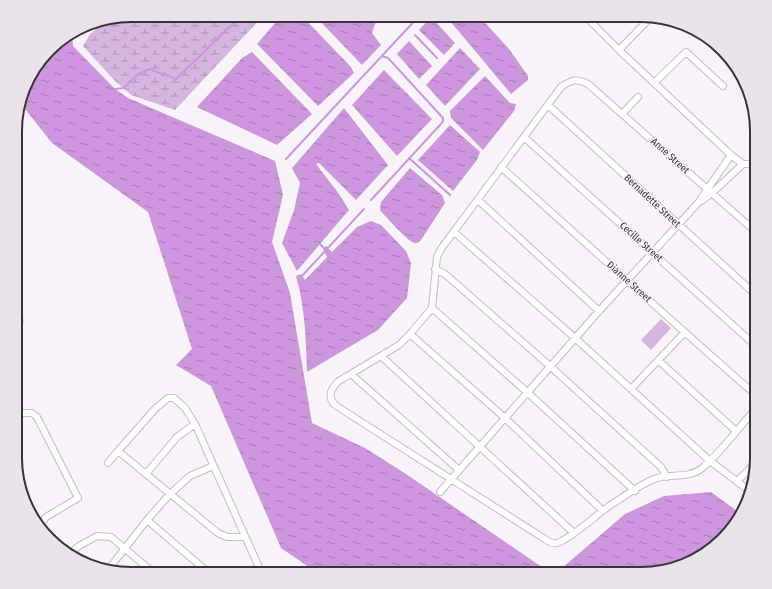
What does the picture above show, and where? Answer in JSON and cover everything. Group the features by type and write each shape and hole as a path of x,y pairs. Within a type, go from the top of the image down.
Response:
{"street":[{"path":"591,22 731,155 743,164 750,164"},
{"path":"619,50 646,22"},
{"path":"654,83 686,52 723,86"},
{"name":"Anne Street","path":"548,105 561,87 571,80 581,80 588,84 750,227"},
{"path":"622,113 638,97"},
{"path":"548,105 441,249 437,257 435,269 432,308 399,345 351,374 333,387 331,394 333,403 551,543 557,543 574,533 602,510 654,479 687,475 700,470 710,461 750,415"},
{"name":"Bernadette Street","path":"548,105 750,290"},
{"name":"Cecille Street","path":"524,137 750,342"},
{"path":"709,191 731,155"},
{"path":"440,492 575,338 678,224 709,191 743,164"},
{"name":"Dianne Street","path":"501,167 628,280 684,333 750,390"},
{"path":"478,200 599,311"},
{"path":"454,232 575,338 710,461 746,488"},
{"path":"435,269 445,274 551,367 661,468 667,477"},
{"path":"432,308 635,490"},
{"path":"631,389 684,333"},
{"path":"410,334 505,418 602,510"},
{"path":"382,356 574,533"},
{"path":"658,361 736,430"},
{"path":"351,374 459,470"},
{"path":"108,463 155,409 168,398 174,398 185,408 196,424 213,466 259,567"},
{"path":"22,413 32,414 37,417 78,498 46,517 43,521"},
{"path":"146,474 177,437 196,424"},
{"path":"118,451 218,533 227,537 245,537"},
{"path":"112,565 147,520 170,494 190,476 213,466"},
{"path":"737,481 749,469"},
{"path":"147,520 202,567"},
{"path":"74,550 97,536 110,537 146,567"}],"green space":[{"path":"257,22 175,110 131,95 115,81 83,46 90,34 99,27 117,23"},
{"path":"661,319 671,328 651,350 641,340"}],"water":[{"path":"276,22 308,22 351,67 354,73 318,106 257,44"},
{"path":"321,22 377,22 372,33 381,45 362,65"},
{"path":"426,22 436,22 455,43 444,55 419,30"},
{"path":"451,22 484,22 509,49 528,76 528,80 511,94"},
{"path":"72,40 73,46 115,89 128,98 275,161 283,195 272,242 290,293 312,423 365,448 406,474 542,567 309,567 281,548 211,386 176,365 192,349 148,212 52,143 25,109 33,83 40,70 59,49"},
{"path":"409,41 432,66 419,79 397,54"},
{"path":"460,48 480,69 445,106 426,85"},
{"path":"252,52 312,114 277,145 197,107 242,58"},
{"path":"384,70 432,119 397,156 352,105"},
{"path":"485,76 510,103 516,104 514,111 483,150 451,118 450,111"},
{"path":"344,108 388,165 356,200 319,163 316,164 339,194 349,210 297,271 282,243 294,210 300,183 292,168"},
{"path":"450,125 480,152 477,160 453,191 418,160"},
{"path":"410,168 442,195 445,203 421,240 416,243 405,237 380,210 381,202"},
{"path":"371,221 381,225 406,251 411,263 407,298 378,330 307,372 303,312 296,276 301,274 305,280 327,257 323,249 326,246 332,252 357,227"},
{"path":"711,492 736,511 732,519 713,540 702,549 683,559 648,567 563,567 625,514 664,496"}],"waterway":[{"path":"115,89 124,88 135,76 149,69 176,79 235,22"},
{"path":"286,159 413,22"},
{"path":"415,35 437,58"},
{"path":"371,200 443,121 443,118 388,58 382,56"},
{"path":"409,158 450,195"},
{"path":"301,277 364,209"},
{"path":"320,244 325,249"}]}
